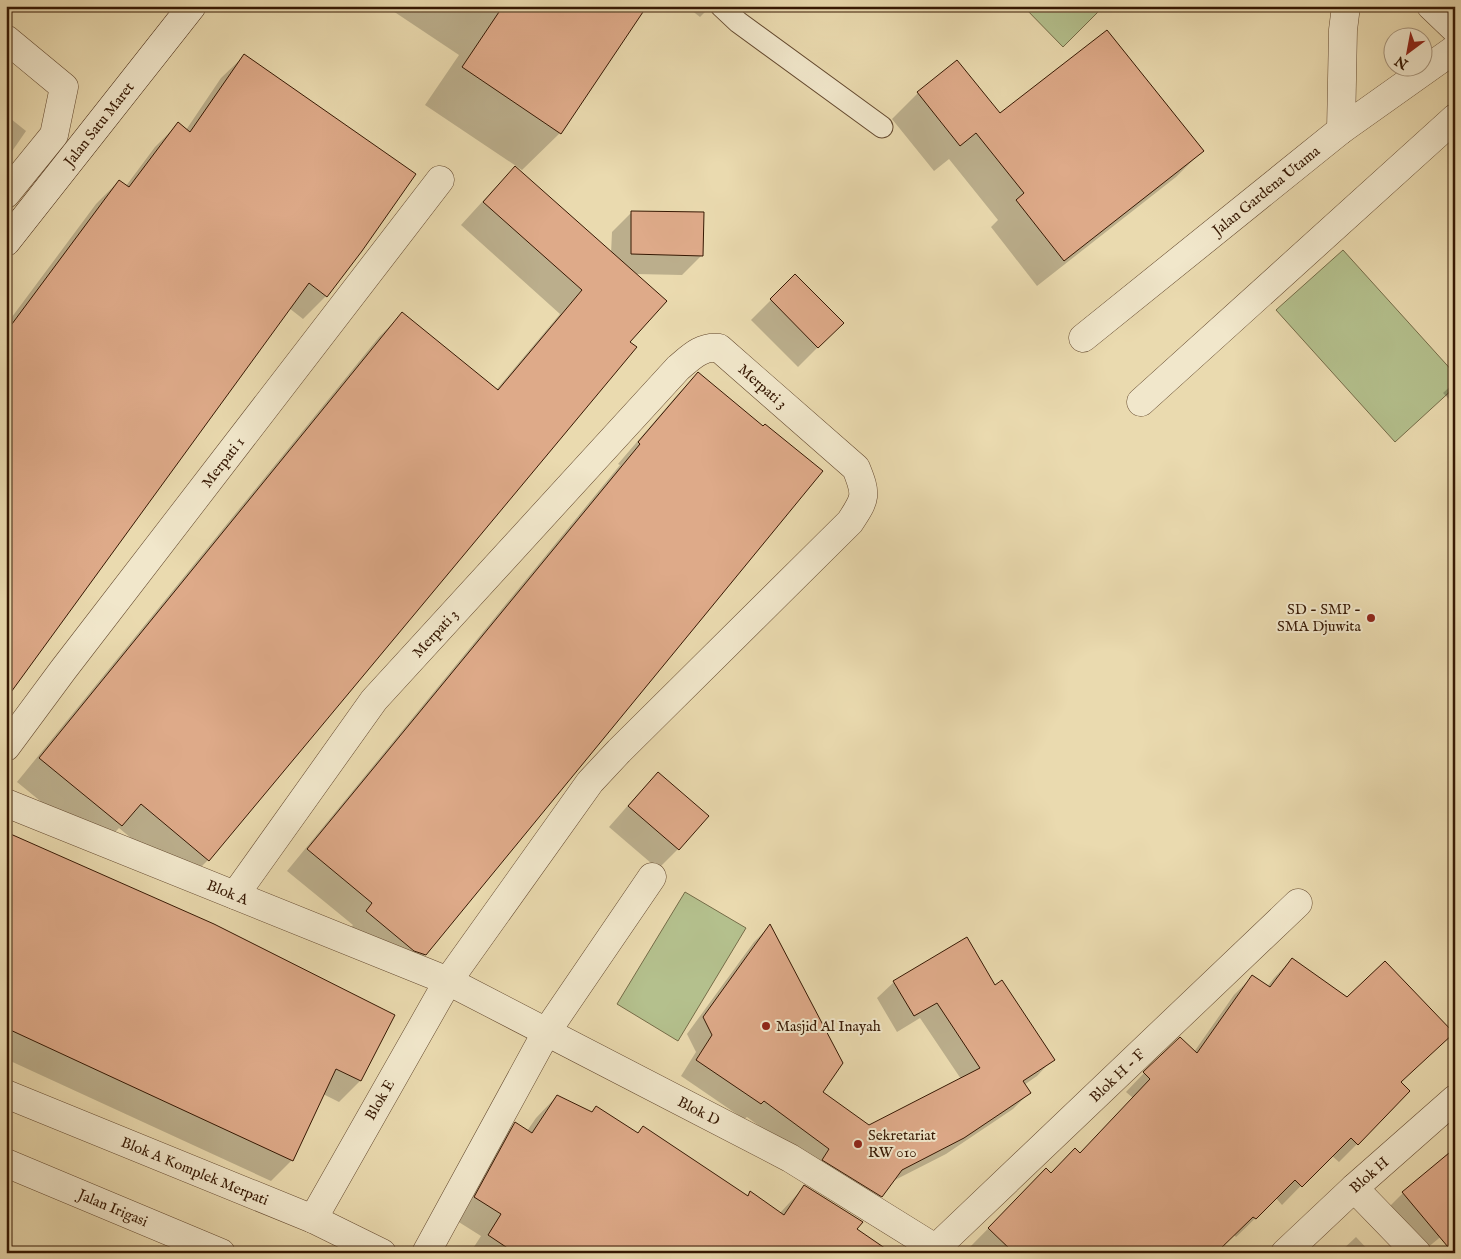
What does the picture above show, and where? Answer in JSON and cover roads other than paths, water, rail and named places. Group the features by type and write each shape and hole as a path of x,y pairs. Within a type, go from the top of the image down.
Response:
{"street":[{"name":"Jalan Satu Maret","path":"6,242 192,6"},
{"path":"1341,130 1343,30 1346,6"},
{"path":"1432,6 1455,29"},
{"path":"6,39 64,87 54,136 6,194"},
{"name":"Jalan Gardena Utama","path":"1083,338 1341,130 1455,49"},
{"path":"1141,402 1455,118"},
{"name":"Merpati 1","path":"6,747 440,180"},
{"name":"Merpati 3","path":"236,896 374,700 678,368 693,355 706,348 719,348 856,468 864,487 862,504 850,522 590,782 448,981"},
{"name":"Blok A","path":"6,803 448,981"},
{"path":"426,1253 547,1031 652,877"},
{"name":"Blok H - F","path":"939,1250 1298,903"},
{"name":"Blok D","path":"448,981 790,1158 939,1250"},
{"name":"Blok E","path":"313,1219 448,981"},
{"name":"Blok A Komplek Merpati","path":"6,1094 313,1219 382,1253"},
{"name":"Blok H","path":"1285,1253 1354,1188 1455,1099"},
{"name":"Jalan Irigasi","path":"6,1163 221,1253"},
{"path":"1354,1188 1417,1253"}],"lane":[{"path":"721,6 738,22 882,127"}],"place":[{"name":"SD - SMP - SMA Djuwita","path":"1371,618"},
{"name":"Masjid Al Inayah","path":"766,1026"},
{"name":"Sekretariat RW 010","path":"858,1144"}]}
